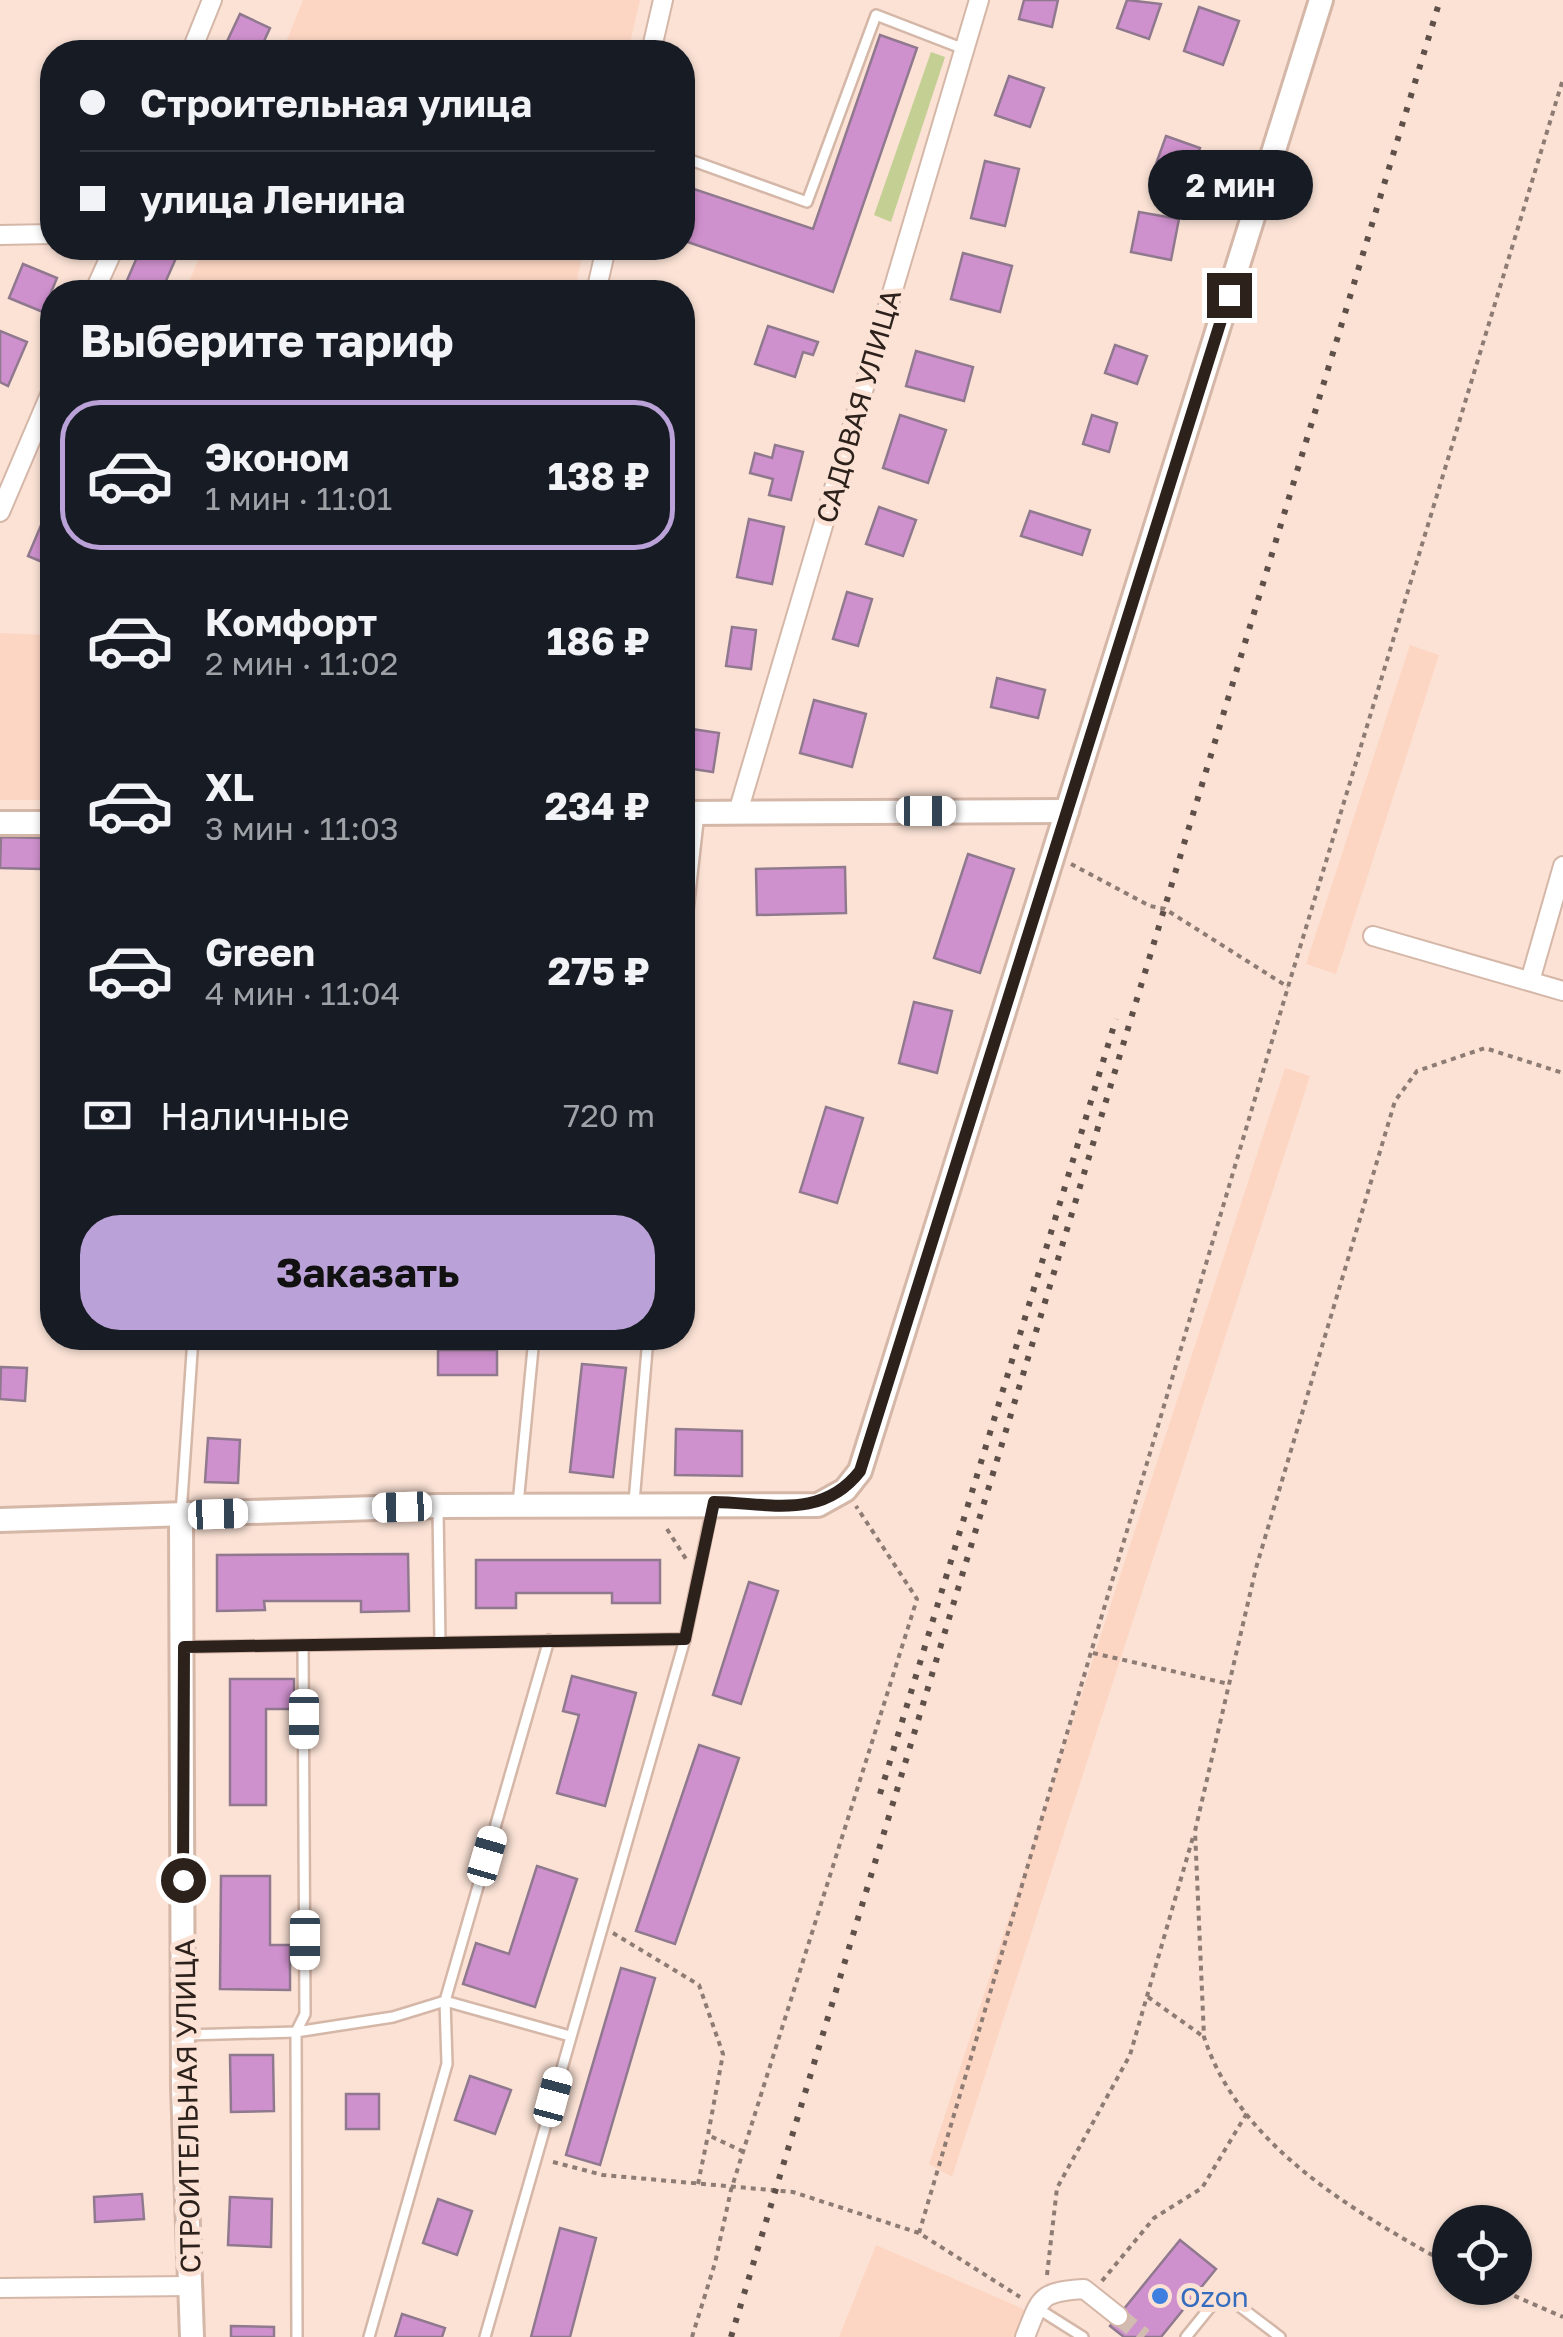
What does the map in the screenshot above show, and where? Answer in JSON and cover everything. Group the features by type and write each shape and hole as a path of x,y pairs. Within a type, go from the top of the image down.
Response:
{"street":[{"path":"196,40 212,0"},
{"path":"654,40 663,0"},
{"name":"САДОВАЯ УЛИЦА","path":"738,812 979,0"},
{"path":"0,1520 634,1502 818,1505 853,1480 1321,0"},
{"path":"0,234 40,234"},
{"path":"0,512 40,418"},
{"path":"695,813 1067,811"},
{"path":"0,823 40,822"},
{"path":"1530,981 1563,866"},
{"path":"1373,936 1563,990"},
{"name":"СТРОИТЕЛЬНАЯ УЛИЦА","path":"181,1516 183,2034 192,2337"},
{"path":"0,2288 190,2286"},
{"path":"1025,2337 1041,2301 1080,2290 1118,2316"}],"lane":[{"path":"695,161 807,202 876,15 964,50"},
{"path":"181,1516 192,1350"},
{"path":"518,1505 533,1350"},
{"path":"634,1502 647,1350"},
{"path":"485,2337 685,1639 714,1502"},
{"path":"438,1506 440,1643"},
{"path":"184,1647 685,1639"},
{"path":"369,2337 447,2064 446,2000 548,1640"},
{"path":"297,2337 296,2032 306,2014 303,1645"},
{"path":"183,2034 296,2032 393,2017 446,2000 570,2036"},
{"path":"1186,2337 1216,2300 1226,2296 1280,2337"},
{"path":"1041,2301 1083,2337"}],"path":[{"path":"920,2233 1288,987 1563,79"},
{"path":"1054,854 1150,906 1165,909 1288,987"},
{"path":"536,2157 603,2175 731,2190 793,2192 920,2233 1041,2301 1058,2188 1130,2055 1148,1998 1195,1831 1256,1568 1396,1101 1417,1072 1484,1048 1563,1073"},
{"path":"692,2337 715,2264 731,2190 917,1598 853,1480"},
{"path":"1091,1652 1230,1684"},
{"path":"1195,1831 1204,2038 1214,2068 1247,2113 1314,2182 1375,2224 1432,2255"},
{"path":"602,1927 698,1985 724,2054 698,2186"},
{"path":"1148,1998 1204,2038"},
{"path":"1091,2294 1154,2218 1202,2188 1247,2113"},
{"path":"708,2135 744,2152"},
{"path":"1532,2303 1563,2316"}],"shaded area":[{"path":"303,0 640,0 631,40 287,40"},
{"path":"198,260 581,260 577,280 190,280"},
{"path":"0,633 40,635 40,800 0,800"},
{"path":"1410,645 1439,655 1336,974 1306,964"},
{"path":"1285,1068 1310,1076 952,2177 929,2164"},
{"path":"876,2245 1026,2310 1014,2337 839,2337"}],"green space":[{"path":"931,52 945,57 891,222 874,215"}],"building":[{"path":"1024,0 1058,0 1052,27 1019,19"},
{"path":"1127,0 1161,4 1149,39 1117,28"},
{"path":"1199,7 1239,21 1223,65 1184,51"},
{"path":"240,14 270,28 264,40 228,40"},
{"path":"880,35 917,48 833,292 695,244 695,189 813,229"},
{"path":"1009,76 1044,88 1030,127 995,115"},
{"path":"1166,136 1200,148 1190,176 1156,164"},
{"path":"985,161 1019,169 1005,226 971,218"},
{"path":"1139,212 1179,219 1171,260 1131,252"},
{"path":"963,253 1012,266 1000,312 951,299"},
{"path":"136,260 175,260 166,280 127,280"},
{"path":"23,264 57,278 40,280 40,311 9,298"},
{"path":"768,326 818,342 813,355 803,352 795,377 755,364"},
{"path":"0,331 27,342 8,386 0,382"},
{"path":"1115,345 1147,356 1137,384 1105,373"},
{"path":"916,351 973,367 964,401 906,386"},
{"path":"900,415 946,430 928,483 883,468"},
{"path":"1092,415 1117,423 1109,452 1083,444"},
{"path":"775,445 803,452 791,500 769,495 773,479 750,473 755,453 772,458"},
{"path":"879,507 916,520 903,556 866,544"},
{"path":"1030,511 1090,530 1082,555 1021,536"},
{"path":"749,519 784,527 772,584 737,577"},
{"path":"40,528 40,561 28,556"},
{"path":"847,592 872,599 858,646 833,639"},
{"path":"732,627 756,630 751,669 726,666"},
{"path":"997,678 1045,690 1038,718 991,707"},
{"path":"814,700 866,714 852,767 800,753"},
{"path":"695,729 719,733 713,772 695,769"},
{"path":"1,837 40,838 40,869 0,868"},
{"path":"968,854 1014,869 980,973 934,958"},
{"path":"845,867 846,913 757,915 756,869"},
{"path":"914,1002 952,1011 937,1073 899,1063"},
{"path":"826,1107 863,1118 837,1203 800,1192"},
{"path":"438,1350 497,1350 497,1375 438,1375"},
{"path":"582,1364 626,1368 613,1477 570,1472"},
{"path":"1,1367 27,1368 25,1401 0,1399"},
{"path":"676,1429 742,1431 742,1476 675,1475"},
{"path":"208,1438 240,1440 238,1483 205,1482"},
{"path":"408,1554 409,1611 361,1612 361,1601 264,1601 265,1610 217,1611 217,1555"},
{"path":"476,1560 660,1560 660,1603 612,1603 612,1593 516,1593 516,1608 476,1608"},
{"path":"749,1582 778,1591 741,1704 713,1695"},
{"path":"572,1676 636,1693 605,1806 557,1793 579,1715 563,1711"},
{"path":"230,1679 294,1679 294,1709 266,1709 266,1805 230,1805"},
{"path":"699,1745 739,1758 675,1944 636,1931"},
{"path":"537,1866 577,1879 535,2007 463,1984 476,1943 509,1954"},
{"path":"221,1876 270,1876 270,1945 290,1945 290,1990 220,1989"},
{"path":"621,1968 655,1978 600,2165 566,2155"},
{"path":"230,2055 273,2055 274,2111 231,2112"},
{"path":"470,2076 511,2090 495,2134 455,2120"},
{"path":"346,2094 379,2094 379,2129 346,2129"},
{"path":"142,2194 144,2219 95,2222 94,2197"},
{"path":"230,2197 272,2199 271,2247 228,2245"},
{"path":"438,2199 472,2211 457,2255 423,2243"},
{"path":"560,2228 596,2238 570,2337 531,2337"},
{"path":"1180,2240 1216,2269 1161,2337 1124,2337 1110,2326"},
{"path":"402,2314 445,2328 442,2337 395,2337"},
{"path":"231,2326 274,2327 274,2337 231,2337"}],"tunnel":[{"path":"1118,2316 1144,2337"}],"railway":[{"path":"731,2337 1440,0"},
{"path":"880,1794 1116,1019"}],"place":[{"name":"Ozon","path":"1160,2296"}],"route":[{"path":"183,1880 184,1647 685,1639 714,1502 818,1505 846,1490 860,1471 1229,295"}]}
